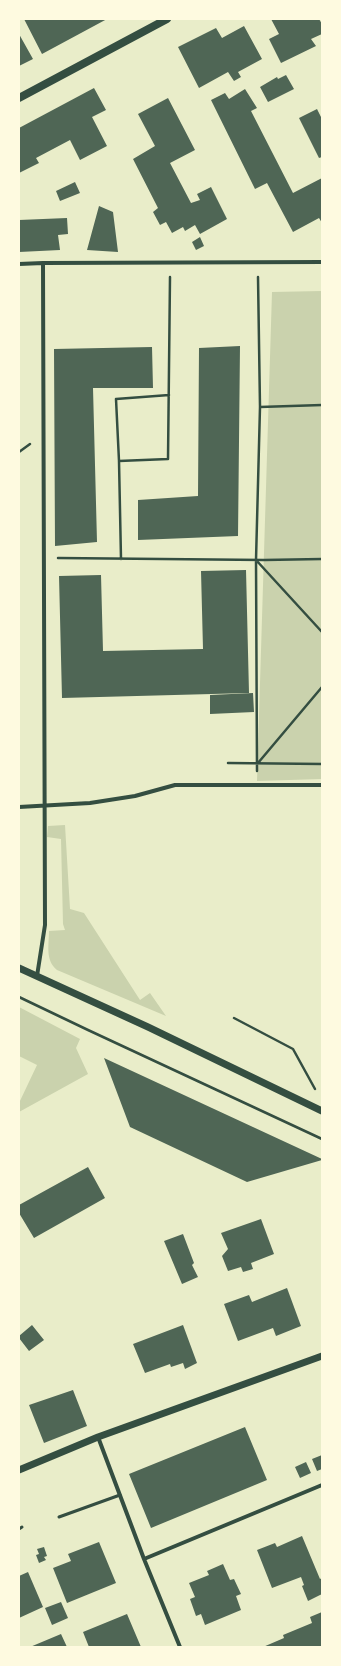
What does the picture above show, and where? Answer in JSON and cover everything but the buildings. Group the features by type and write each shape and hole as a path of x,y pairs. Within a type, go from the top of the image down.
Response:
{"main road":[{"path":"19,98 167,19"}],"street":[{"path":"19,264 322,262"},
{"path":"37,976 45,925 43,263"},
{"path":"19,807 90,803 135,796 175,785 322,784"},
{"path":"19,968 148,1027 322,1111"},
{"path":"19,1470 98,1437 322,1356"},
{"path":"98,1437 144,1559 180,1647"},
{"path":"144,1559 322,1485"}],"lane":[{"path":"59,1517 120,1495"}],"path":[{"path":"119,461 168,458 170,262"},
{"path":"257,262 260,406 256,560 257,785"},
{"path":"121,559 116,399 169,395"},
{"path":"260,406 322,405"},
{"path":"44,558 256,560 322,559"},
{"path":"256,560 322,632"},
{"path":"258,764 322,687"},
{"path":"228,763 322,764"},
{"path":"19,997 322,1139"},
{"path":"234,1018 293,1049 318,1095"}],"green space":[{"path":"322,291 322,779 257,781 272,292"},
{"path":"65,825 70,909 84,913 140,1000 150,993 166,1016 57,970 53,966 48,952 49,931 65,930 63,924 61,839 47,837 48,826"},
{"path":"19,1007 80,1039 76,1048 88,1074 19,1112 19,1103 37,1065 19,1056"}]}
